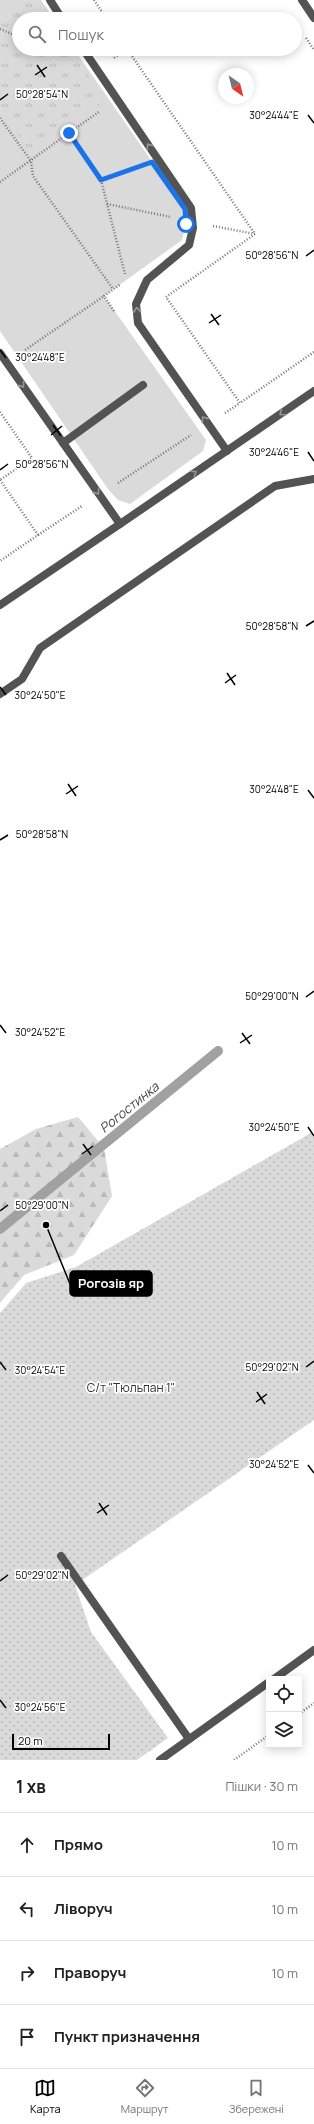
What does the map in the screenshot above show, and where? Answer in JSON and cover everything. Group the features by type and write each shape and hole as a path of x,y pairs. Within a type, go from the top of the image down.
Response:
{"street":[{"path":"50,0 58,12"},
{"path":"302,0 314,18"},
{"path":"88,56 191,208 193,228 189,245 147,280 136,304 138,324 227,451"},
{"path":"0,353 120,524"},
{"path":"63,443 143,385"},
{"path":"0,605 314,390"},
{"path":"0,694 22,679 40,648 269,490 275,486 314,479"},
{"path":"61,1556 189,1739"},
{"path":"278,1676 314,1650"},
{"path":"160,1760 266,1684"}],"path":[{"path":"94,0 102,12"},
{"path":"0,29 12,34"},
{"path":"132,56 255,234 166,296 240,403"},
{"path":"0,182 117,99"},
{"path":"0,118 31,161 33,176 113,289 126,280 101,180 69,133"},
{"path":"101,180 145,165"},
{"path":"24,351 104,296"},
{"path":"0,561 240,403 314,352"},
{"path":"0,412 32,458 0,480 38,535"},
{"path":"302,1712 314,1703"},
{"path":"234,1760 266,1737"}],"green space":[{"path":"0,0 41,0 49,12 12,12 12,56 79,56 185,209 186,224 182,240 104,296 206,440 203,451 130,504 118,500 108,489 0,331"},
{"path":"18,0 37,0 45,12 12,12 12,56 75,56 106,101 31,153 0,110 0,13"},
{"path":"78,1117 104,1148 112,1196 74,1255 24,1275 0,1303 0,1149 36,1129"},
{"name":"С/т \"Тюльпан 1\"","path":"311,1133 314,1137 314,1420 75,1585 91,1632 168,1738 137,1760 0,1760 0,1313 26,1283 76,1267"}],"waterway":[{"name":"Рогостинка","path":"0,1229 218,1051"}],"place":[{"name":"Рогозів яр","path":"46,1225"}],"route":[{"path":"69,133 101,180 152,162 185,209 186,224"}]}
